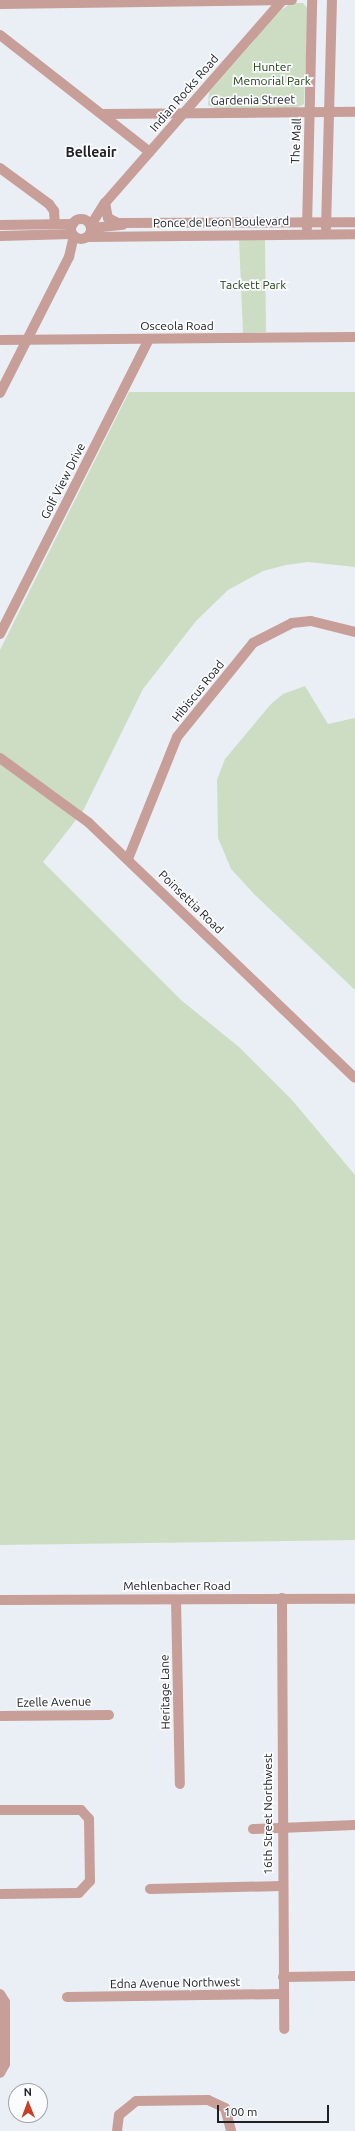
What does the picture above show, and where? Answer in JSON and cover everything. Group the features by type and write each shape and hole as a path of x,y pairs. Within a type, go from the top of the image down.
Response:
{"street":[{"name":"Indian Rocks Road","path":"0,393 69,257 105,203 283,0"},
{"path":"0,4 292,0"},
{"name":"The Mall","path":"307,234 312,0"},
{"path":"326,234 332,0"},
{"path":"0,35 150,152"},
{"name":"Gardenia Street","path":"103,114 355,112"},
{"path":"0,168 49,204 54,211 55,224"},
{"name":"Ponce de Leon Boulevard","path":"105,203 108,218 127,224"},
{"name":"Ponce de Leon Boulevard","path":"87,229 110,229 127,224 355,222"},
{"path":"0,225 55,224 73,231 87,229"},
{"path":"0,236 87,229"},
{"name":"Ponce de Leon Boulevard","path":"87,229 355,234"},
{"name":"Indian Rocks Road","path":"69,257 73,231"},
{"name":"Osceola Road","path":"0,340 355,337"},
{"name":"Golf View Drive","path":"0,634 149,339"},
{"name":"Hibiscus Road","path":"128,859 177,737 253,643 292,623 311,621 355,632"},
{"name":"Poinsettia Road","path":"0,758 51,793 128,859 355,1078"},
{"name":"Mehlenbacher Road","path":"0,1600 176,1600 282,1598 355,1599"},
{"name":"16th Street Northwest","path":"282,1598 281,1886 282,1994 284,2029"},
{"name":"Heritage Lane","path":"176,1600 180,1784"},
{"name":"Ezelle Avenue","path":"0,1716 109,1715"},
{"path":"0,1810 81,1810 89,1819 90,1880 85,1889 79,1893 0,1894"},
{"path":"253,1829 355,1825"},
{"path":"150,1889 281,1886"},
{"path":"283,1977 355,1976"},
{"path":"0,1994 5,2002 5,2064 0,2073"},
{"name":"Edna Avenue Northwest","path":"67,1997 282,1994"},
{"path":"117,2131 118,2115 136,2101 208,2100 225,2108 231,2131"}],"green space":[{"name":"Hunter Memorial Park","path":"292,3 303,3 308,9 304,104 296,108 215,108 208,105 209,92 281,10"},
{"name":"Tackett Park","path":"265,237 266,332 243,333 239,238"},
{"path":"129,392 355,392 355,567 308,562 286,565 263,571 228,590 196,621 143,689 83,811 43,862 181,1000 239,1047 292,1100 355,1175 355,1540 0,1545 0,650"},
{"path":"305,686 328,724 355,718 355,990 254,894 231,869 218,838 217,780 225,759 271,704 283,694"}],"district":[{"name":"Belleair","path":"91,152"}]}
